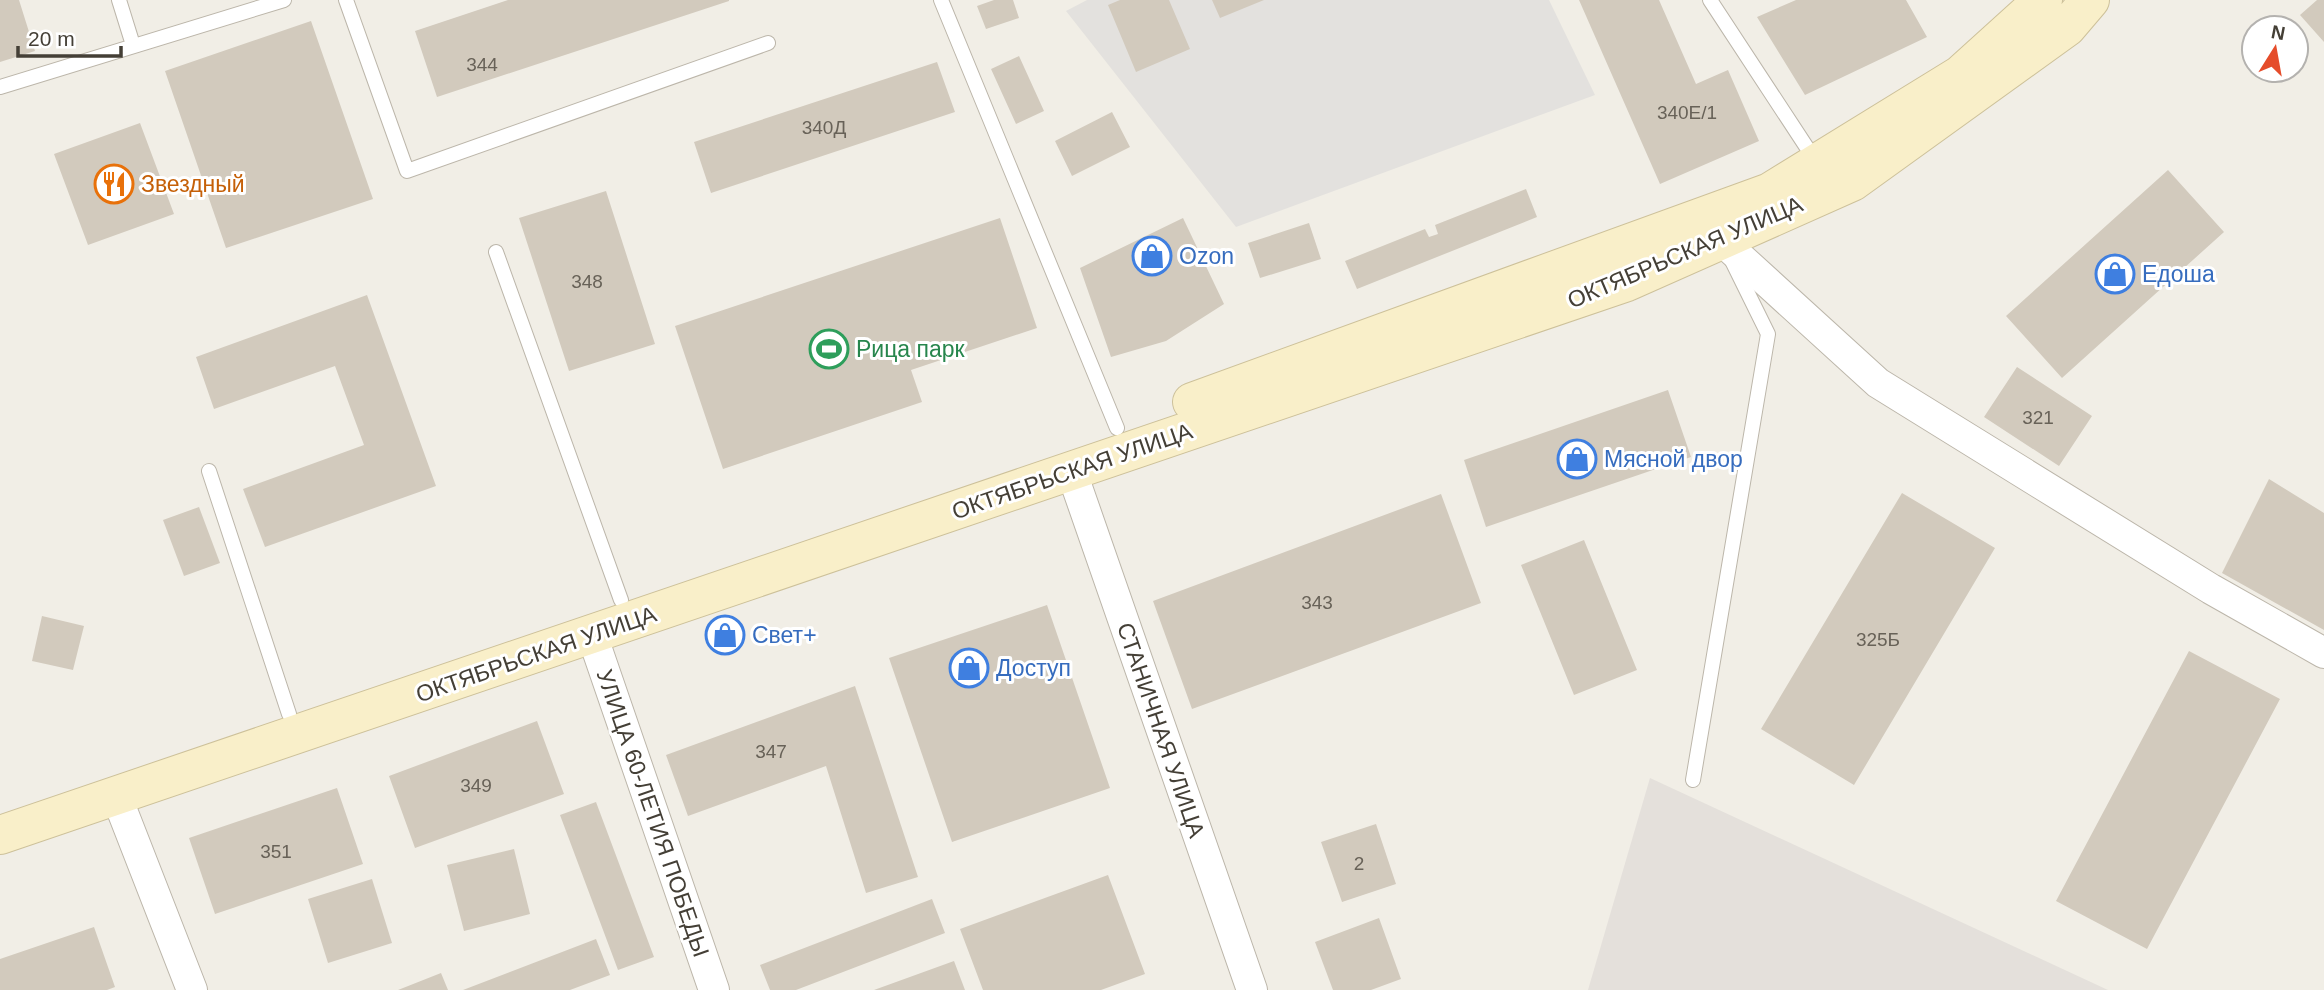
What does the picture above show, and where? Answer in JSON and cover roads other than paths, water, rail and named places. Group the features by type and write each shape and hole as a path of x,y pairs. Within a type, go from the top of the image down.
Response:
{"main road":[{"name":"ОКТЯБРЬСКАЯ УЛИЦА","path":"0,835 289,714 1117,428 1770,192 1960,75 2043,0"},
{"name":"ОКТЯБРЬСКАЯ УЛИЦА","path":"0,814 112,786 592,635 1627,282 1852,182 2067,27 2090,0"}],"street":[{"path":"1721,240 1878,383 2211,589 2324,653"},
{"name":"СТАНИЧНАЯ УЛИЦА","path":"1071,470 1252,990"},
{"name":"УЛИЦА 60-ЛЕТИЯ ПОБЕДЫ","path":"592,635 714,990"},
{"path":"112,786 192,990"}],"lane":[{"path":"119,0 133,45"},
{"path":"0,87 284,0"},
{"path":"346,0 407,171 768,43"},
{"path":"940,0 1117,428"},
{"path":"1710,0 1817,163"},
{"path":"1693,780 1768,334 1721,240"},
{"path":"496,252 621,600"},
{"path":"209,471 289,714"}],"place":[{"name":"Звездный","path":"114,184"},
{"name":"Ozon","path":"1152,256"},
{"name":"Едоша","path":"2115,274"},
{"name":"Рица парк","path":"829,349"},
{"name":"Мясной двор","path":"1577,459"},
{"name":"Свет+","path":"725,635"},
{"name":"Доступ","path":"969,668"}]}
